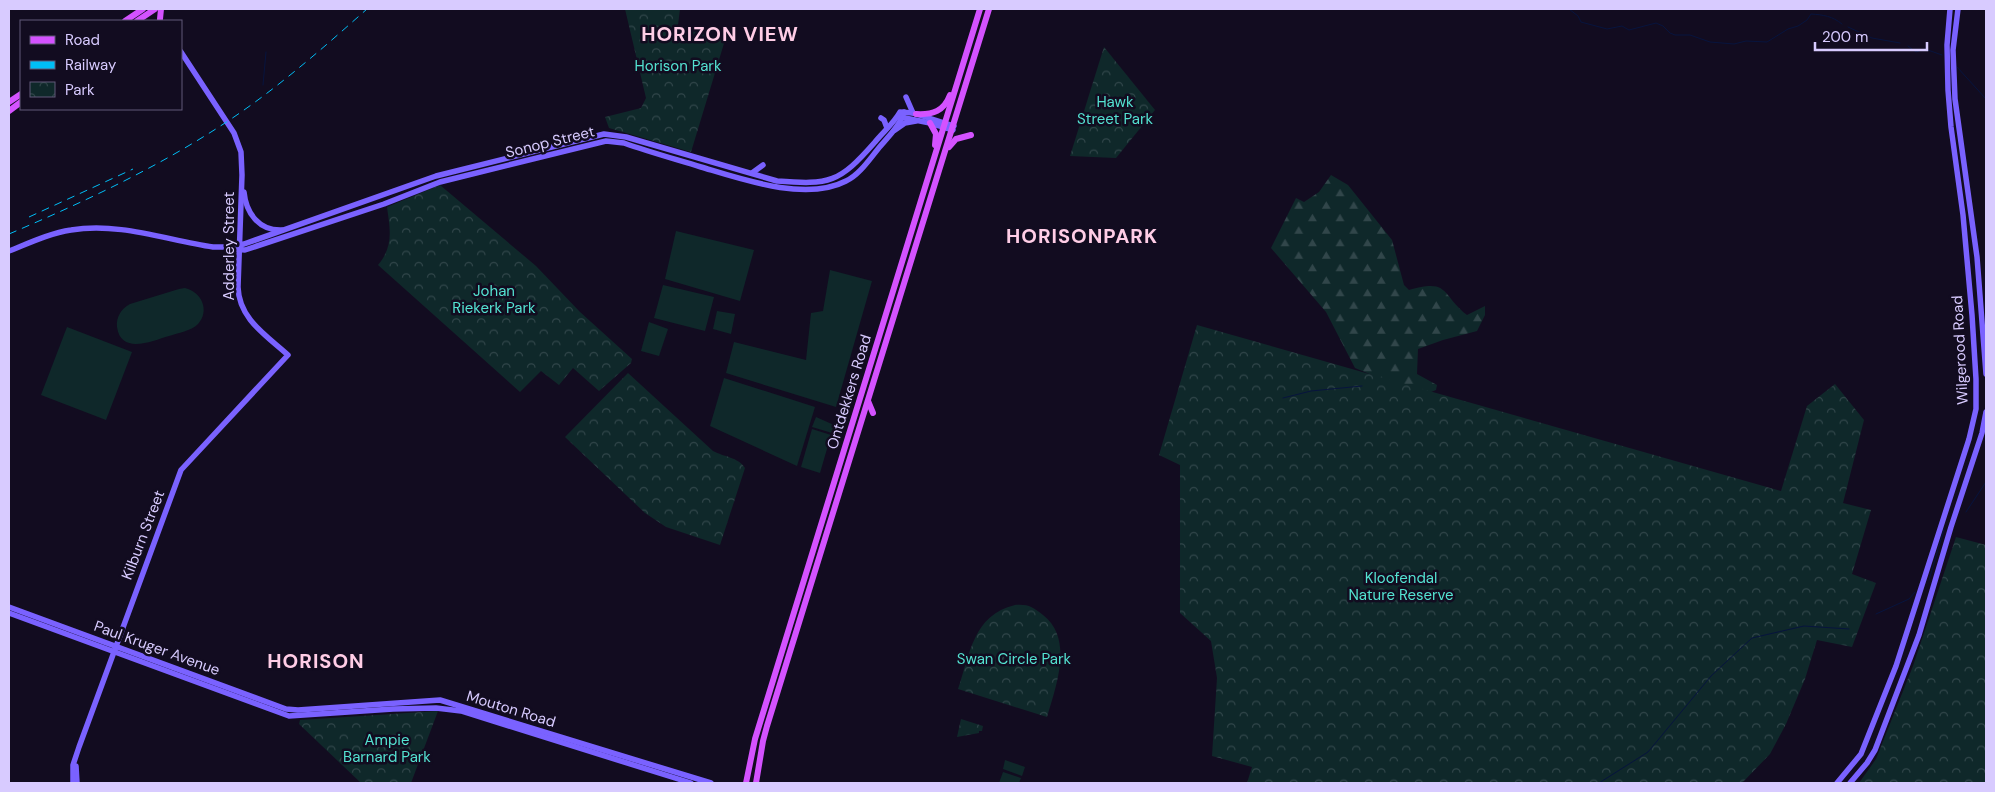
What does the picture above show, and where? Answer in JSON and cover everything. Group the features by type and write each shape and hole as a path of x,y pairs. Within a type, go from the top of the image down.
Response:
{"main road":[{"path":"126,20 143,9"},
{"path":"138,20 155,9 160,20"},
{"name":"Ontdekkers Road","path":"746,783 755,739 980,9"},
{"name":"Ontdekkers Road","path":"756,783 767,726 989,9"},
{"path":"916,116 932,114 943,107 948,100 966,53"},
{"path":"9,102 20,95"},
{"path":"9,112 20,103"},
{"path":"930,123 936,136 933,161"},
{"path":"942,162 952,142 959,137 971,135"},
{"path":"868,401 873,413"}],"street":[{"name":"Wilgerood Road","path":"1837,783 1861,754 1893,673 1974,423 1977,397 1972,315 1948,90 1947,45 1950,9"},
{"name":"Wilgerood Road","path":"1958,9 1953,50 1955,99 1984,314 1983,333 1986,374"},
{"name":"Adderley Street","path":"182,54 236,137 241,152 238,294 242,309 251,321 288,355"},
{"path":"906,97 916,116 930,123 945,125"},
{"path":"901,115 916,116 953,128"},
{"name":"Sonop Street","path":"239,247 436,176 604,134 626,137 777,181 816,182 836,177 854,166 901,115"},
{"name":"Sonop Street","path":"239,247 245,250 366,210 440,182 606,141 624,143 765,185 803,189 836,186 848,180 860,169 889,136 901,115"},
{"path":"889,136 916,116"},
{"path":"881,118 884,120 887,128"},
{"path":"241,152 245,198 249,211 256,221 265,226 278,230 292,228"},
{"path":"752,173 763,166 768,178"},
{"path":"755,182 760,176 765,185"},
{"path":"9,251 70,230 113,228 209,246 239,247"},
{"path":"1972,315 1984,314"},
{"path":"1983,333 1986,326"},
{"name":"Kilburn Street","path":"73,783 73,765 76,756 114,649 182,470 288,355"},
{"name":"Wilgerood Road","path":"1850,783 1867,764 1874,750 1911,656 1982,433 1986,412"},
{"name":"Paul Kruger Avenue","path":"9,607 284,715 296,717"},
{"name":"Paul Kruger Avenue","path":"9,613 286,709 298,710"},
{"name":"Mouton Road","path":"298,710 440,700 711,783"},
{"name":"Mouton Road","path":"296,717 393,709 436,708 462,711 691,783"},
{"name":"Kilburn Street","path":"76,756 77,783"}],"green space":[{"name":"Horison Park","path":"625,9 680,9 678,25 725,40 691,152 609,128 605,117 641,108 646,98"},
{"name":"Hawk Street Park","path":"1104,47 1155,110 1116,158 1070,156"},
{"path":"1331,175 1348,185 1392,240 1404,285 1409,290 1432,286 1439,287 1467,315 1485,306 1485,315 1477,331 1418,349 1417,374 1437,385 1436,390 1426,394 1408,390 1355,368 1326,312 1271,248 1296,198 1304,202 1319,192"},
{"name":"Johan Riekerk Park","path":"440,185 536,266 580,312 632,359 631,363 599,391 573,368 559,385 541,371 520,392 378,265 389,244 390,230 387,207"},
{"path":"676,231 754,250 740,301 665,279"},
{"path":"830,270 872,281 836,407 726,373 734,342 806,360 811,313 823,311"},
{"path":"663,285 714,297 705,331 654,318"},
{"path":"185,288 196,293 204,308 202,319 198,324 180,333 146,343 138,344 124,341 117,327 117,320 127,306"},
{"path":"717,311 735,314 731,334 713,329"},
{"path":"649,322 668,329 659,356 641,351"},
{"name":"Kloofendal Nature Reserve","path":"1197,325 1781,491 1807,406 1835,384 1864,420 1843,503 1871,510 1852,574 1876,583 1852,647 1817,640 1805,679 1786,724 1770,754 1742,783 1247,783 1252,767 1212,756 1217,678 1211,641 1180,613 1180,465 1159,455"},
{"path":"67,327 132,352 106,420 41,395"},
{"path":"628,373 713,451 735,459 745,468 720,545 666,527 645,513 565,437"},
{"path":"724,378 815,407 797,466 710,426"},
{"path":"816,417 834,425 832,433 812,427"},
{"path":"812,429 831,435 820,473 801,467"},
{"path":"1956,537 1986,545 1986,783 1859,783 1876,759 1913,666"},
{"name":"Swan Circle Park","path":"1015,605 1027,606 1039,612 1052,625 1058,637 1060,663 1055,691 1047,717 958,689 970,650 982,627 990,617 1001,610"},
{"name":"Ampie Barnard Park","path":"438,711 411,783 361,783 299,724 300,720"},
{"path":"961,719 983,726 982,731 957,737"},
{"path":"1005,760 1025,767 1022,776 1003,769"},
{"path":"1003,772 1021,778 1019,783 999,783"}],"waterway":[{"path":"1569,9 1578,16 1581,22 1607,29 1622,26 1629,30 1656,23 1675,35 1690,35 1710,42 1734,44 1746,41 1767,42 1788,29 1798,26 1807,20 1811,14 1828,16 1842,24"},
{"path":"1848,27 1872,38 1900,43"},
{"path":"1908,46 1916,52 1925,49 1942,55"},
{"path":"263,85 266,52"},
{"path":"1957,67 1986,99 1986,107"},
{"path":"1283,398 1311,391 1362,386"},
{"path":"1966,512 1986,482"},
{"path":"1929,580 1944,529"},
{"path":"1876,614 1909,599 1915,592"},
{"path":"1599,783 1648,752 1711,676 1752,638 1804,626 1849,629"}],"railway":[{"path":"9,234 123,182 205,136 284,80 367,9"},
{"path":"29,217 133,169"}],"district":[{"name":"HORIZON VIEW","path":"720,34"},
{"name":"HORISONPARK","path":"1082,236"},
{"name":"HORISON","path":"316,661"}]}
